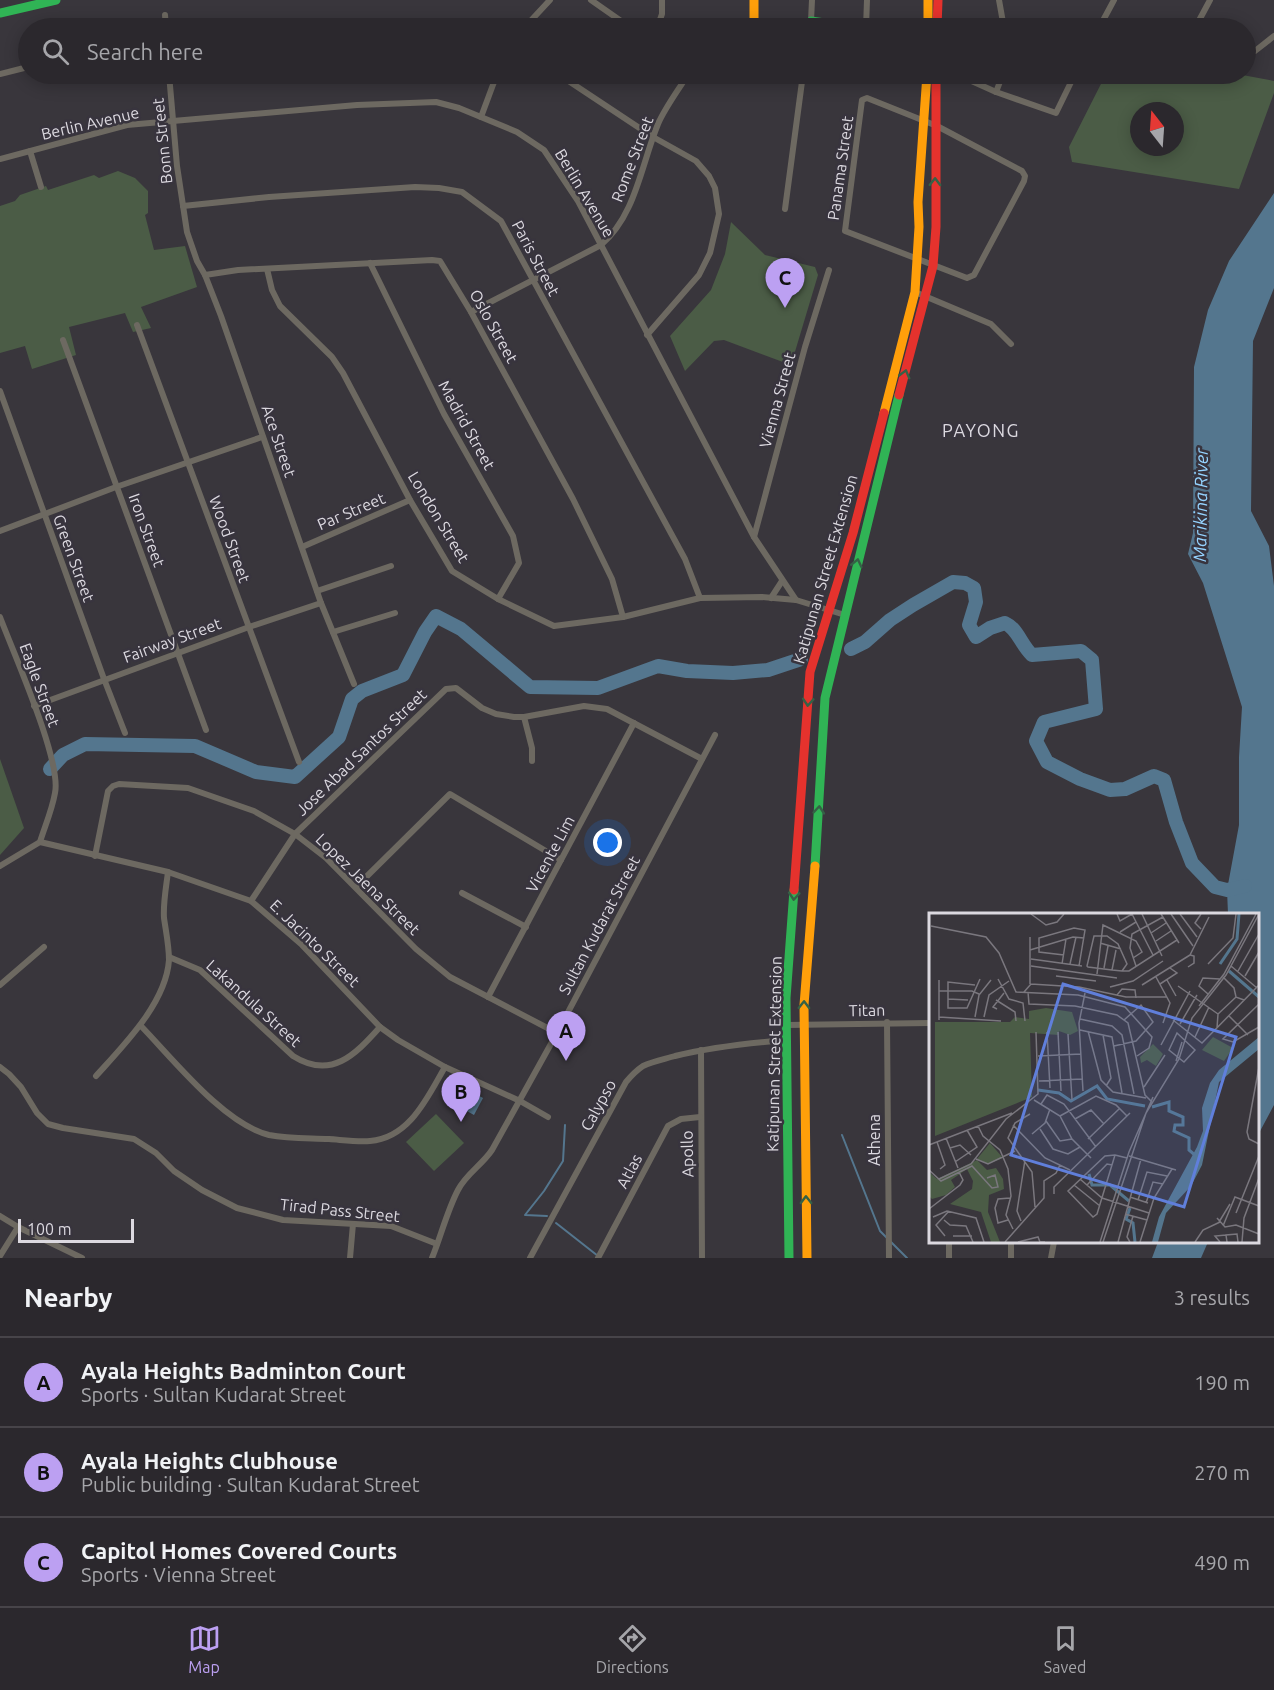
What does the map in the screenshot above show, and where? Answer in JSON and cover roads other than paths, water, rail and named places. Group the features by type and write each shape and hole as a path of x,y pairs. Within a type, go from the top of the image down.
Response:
{"street":[{"path":"0,14 56,0"},
{"path":"533,18 550,0"},
{"path":"591,0 617,18"},
{"path":"661,18 662,0"},
{"path":"754,0 754,18"},
{"path":"811,18 812,0"},
{"path":"866,18 867,0"},
{"path":"928,0 928,18"},
{"path":"937,18 938,0"},
{"path":"999,0 1002,18"},
{"path":"1104,18 1114,0"},
{"path":"1200,18 1210,0"},
{"path":"1256,50 1274,36"},
{"path":"0,74 18,70"},
{"name":"Bonn Street","path":"170,84 183,206"},
{"path":"481,117 493,84"},
{"path":"576,84 653,137 696,161 716,188 719,214 710,254 699,275 647,335"},
{"name":"Rome Street","path":"471,312 601,245 623,222 658,122 681,84"},
{"path":"785,209 803,84"},
{"name":"Katipunan Street Extension","path":"807,1258 805,968 821,782 825,698 915,292 919,227 918,202 926,84"},
{"name":"Katipunan Street Extension","path":"789,1258 786,998 810,672 926,296 933,266 936,227 936,84"},
{"path":"978,84 1056,113 1070,84"},
{"path":"996,92 999,84"},
{"name":"Panama Street","path":"916,258 845,230 862,100 867,98 924,123"},
{"name":"Berlin Avenue","path":"0,159 127,125 357,105 436,102 459,108 517,132 544,150 578,201 754,537 796,600"},
{"path":"916,258 967,278 974,275 1025,176 1022,171 937,126 924,123"},
{"path":"30,151 41,187"},
{"name":"Paris Street","path":"183,206 269,197 415,187 439,188 462,192 501,221 685,559 700,598"},
{"name":"Ace Street","path":"183,206 187,232 196,261 206,275 316,591 354,684"},
{"name":"Oslo Street","path":"206,275 267,269 440,261 471,312 573,499 612,579 623,617"},
{"name":"Madrid Street","path":"370,263 444,414 513,536 519,563 498,599"},
{"name":"London Street","path":"267,269 272,290 280,306 332,357 343,373 410,500 452,571 498,599 554,626 623,617 700,598 796,600"},
{"name":"Vienna Street","path":"754,537 805,347 829,270"},
{"path":"915,292 991,324 1011,344"},
{"name":"Wood Street","path":"137,325 299,762"},
{"name":"Iron Street","path":"63,340 206,730"},
{"name":"Green Street","path":"0,391 125,733"},
{"path":"0,531 188,461 262,437"},
{"name":"Par Street","path":"302,547 410,500"},
{"path":"316,591 391,566"},
{"path":"771,598 782,581"},
{"path":"796,600 829,614 844,617"},
{"name":"Fairway Street","path":"34,706 321,603"},
{"path":"333,632 395,613"},
{"name":"Eagle Street","path":"0,617 34,706 52,762 56,792 40,842"},
{"name":"Jose Abad Santos Street","path":"251,901 295,834 446,689 456,688 482,708 495,714 524,717"},
{"path":"531,762 532,748 524,717 584,706 607,709 702,759"},
{"name":"Vicente Lim","path":"488,997 634,723"},
{"name":"Sultan Kudarat Street","path":"432,1258 458,1190 468,1175 485,1160 492,1150 520,1101 716,735"},
{"name":"Lopez Jaena Street","path":"95,856 108,791 119,784 188,788 254,812 295,834 326,858 416,949 450,977 557,1033"},
{"path":"356,887 450,794 561,860"},
{"path":"0,866 40,842"},
{"name":"E. Jacinto Street","path":"40,842 168,872 251,901 301,944 380,1027 446,1067 520,1101 548,1117"},
{"path":"96,1076 141,1026 167,977 169,957 164,915 168,872"},
{"path":"462,893 526,927"},
{"path":"0,985 44,947"},
{"name":"Lakandula Street","path":"169,957 200,970 293,1056 316,1067 331,1065 358,1051 380,1027"},
{"name":"Athena","path":"887,1022 889,1258"},
{"name":"Titan","path":"787,1025 929,1023"},
{"path":"141,1026 214,1102 239,1120 268,1134 295,1138 371,1141 395,1133 415,1117 446,1067"},
{"name":"Calypso","path":"530,1258 626,1082 644,1065 701,1050 736,1044 787,1040"},
{"name":"Apollo","path":"701,1050 702,1258"},
{"name":"Tirad Pass Street","path":"0,1067 15,1080 37,1113 48,1124 134,1139 156,1153 174,1171 202,1190 237,1208 283,1220 391,1226 437,1244"},
{"name":"Atlas","path":"598,1258 668,1126 681,1119 700,1117"},
{"path":"0,1216 82,1258"},
{"path":"350,1258 353,1224"},
{"path":"0,1256 18,1227"},
{"path":"1051,1258 1054,1243"}],"water":[{"name":"Marikina River","path":"1274,193 1274,288 1253,341 1251,511 1269,546 1274,586 1274,1105 1259,1133 1259,913 1228,913 1227,890 1239,825 1242,707 1203,583 1188,554 1193,533 1194,367 1208,310 1229,261"},
{"path":"456,1083 483,1098 474,1115 447,1100"},
{"path":"1158,1243 1208,1243 1201,1258 1152,1258"}],"waterway":[{"path":"851,649 865,642 890,620 953,582 965,583 974,588 976,602 969,625 976,637 990,628 1005,623 1013,629 1032,655 1081,651 1092,660 1096,709 1044,722 1036,741 1047,762 1080,779 1110,790 1125,789 1154,776 1164,780 1176,822 1192,863 1215,887 1227,890 1245,886"},
{"path":"50,769 63,755 85,744 195,746 256,772 295,777 339,737 352,699 362,691 403,675 436,616 461,629 530,687 598,688 658,666 687,671 733,673 768,670 801,659"},
{"path":"547,1216 525,1215 563,1161 565,1125"},
{"path":"842,1135 880,1231 907,1258"},
{"path":"556,1223 598,1256"}],"place":[{"name":"Capitol Homes Covered Courts","path":"785,308"},
{"name":"Ayala Heights Badminton Court","path":"566,1061"},
{"name":"Ayala Heights Clubhouse","path":"461,1122"}],"district":[{"name":"PAYONG","path":"981,430"}]}
